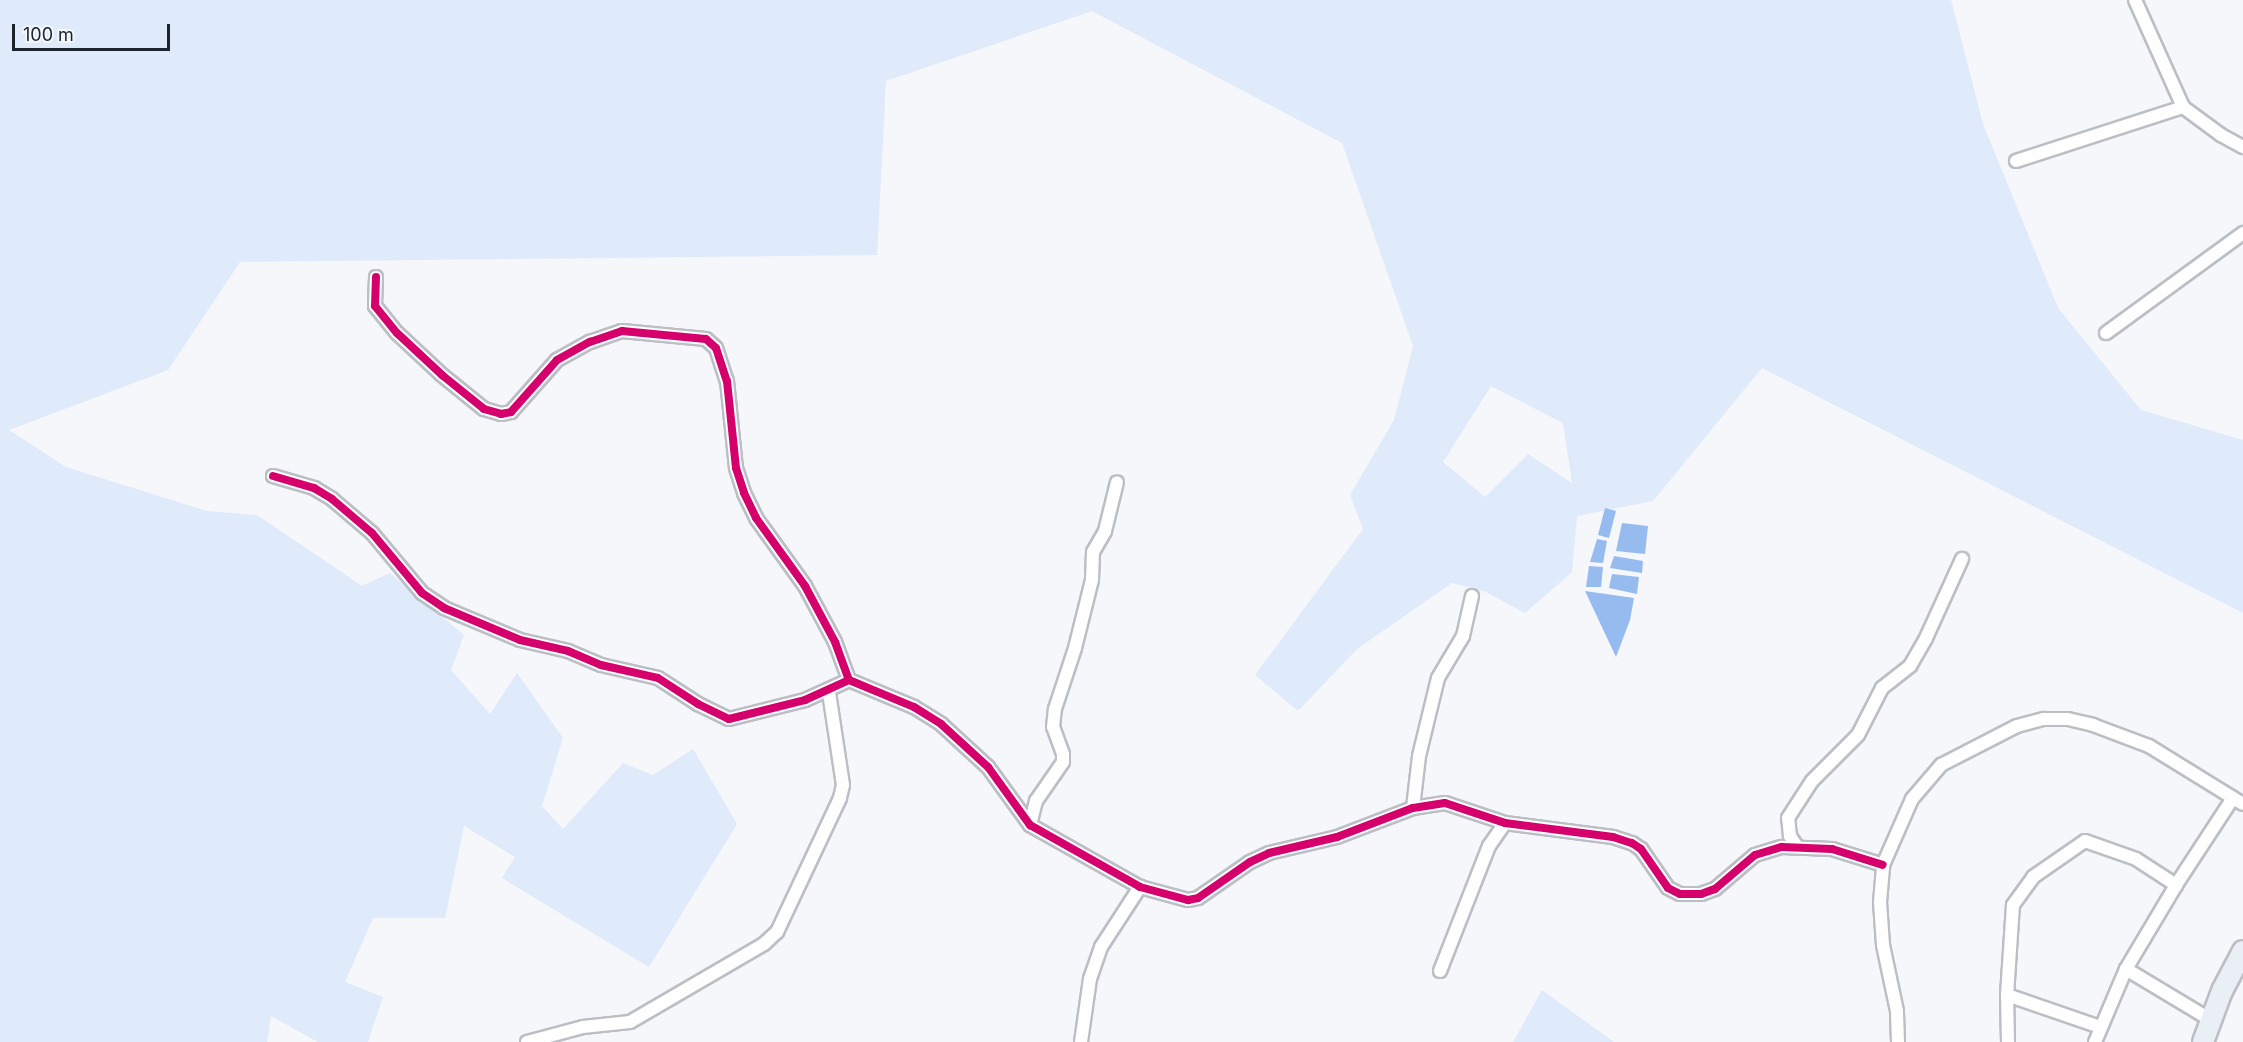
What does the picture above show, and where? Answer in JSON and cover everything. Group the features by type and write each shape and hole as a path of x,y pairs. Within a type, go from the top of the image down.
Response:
{"main road":[{"path":"2204,1042 2222,991 2243,951"}],"street":[{"path":"2135,0 2183,107 2221,135 2243,147"},
{"path":"2016,161 2183,107"},
{"path":"2106,333 2243,233"},
{"path":"376,277 375,306 397,333 442,375 484,409 501,414 511,412 557,360 590,342 622,331 706,339 716,348 728,381 736,468 744,493 756,518 805,586 836,642 849,681 914,707 941,724 988,767 1030,825 1140,887 1188,900 1198,898 1250,862 1269,853 1337,837 1413,808 1445,803 1506,822 1612,837 1632,843 1641,849 1668,888 1680,894 1701,894 1715,889 1755,855 1782,847 1796,845 1832,849 1883,865"},
{"path":"273,476 314,488 332,499 372,533 403,572 433,602 520,639 567,651 602,665 658,678 698,704 729,719 829,692 849,681"},
{"path":"1030,825 1036,801 1062,762 1063,754 1053,727 1055,709 1075,648 1092,580 1093,552 1105,531 1117,482"},
{"path":"1796,845 1790,836 1788,818 1812,781 1858,735 1882,688 1910,666 1926,638 1962,559"},
{"path":"1413,808 1419,756 1438,678 1463,636 1472,596"},
{"path":"527,1042 583,1027 630,1022 764,944 777,932 840,798 843,785 829,692"},
{"path":"1898,1042 1897,1011 1883,945 1880,902 1883,865 1912,799 1941,765 2017,726 2044,719 2068,719 2093,725 2149,746 2238,801 2176,885 2126,969 2095,1042"},
{"path":"1440,971 1489,846 1506,822"},
{"path":"2008,1042 2007,995 2013,905 2033,877 2085,841 2136,858 2176,885"},
{"path":"1081,1042 1090,979 1101,947 1140,887"},
{"path":"2126,969 2211,1020"},
{"path":"2007,995 2100,1027"}],"shaded area":[{"path":"0,0 1951,0 1983,124 2058,308 2141,410 2243,440 2243,613 1762,368 1653,501 1577,516 1572,572 1525,613 1484,591 1452,583 1357,649 1298,711 1255,675 1363,529 1350,495 1394,420 1413,346 1342,143 1092,11 886,81 877,255 240,262 168,370 9,430 66,467 207,511 257,515 362,586 390,573 464,635 451,670 490,714 517,673 563,738 542,806 563,829 623,763 653,775 693,749 737,824 649,967 502,878 515,857 464,826 445,918 373,918 345,982 383,997 368,1042 318,1042 271,1016 267,1042 0,1042","holes":["1491,386 1563,423 1572,483 1528,454 1485,497 1443,462"]},
{"path":"1542,990 1614,1042 1513,1042"}],"water":[{"path":"1605,508 1616,511 1609,538 1598,535"},
{"path":"1622,523 1648,526 1645,554 1616,551"},
{"path":"1597,539 1607,541 1603,563 1590,562"},
{"path":"1614,556 1643,561 1642,573 1610,568"},
{"path":"1589,566 1603,567 1601,587 1586,587"},
{"path":"1612,574 1639,577 1637,594 1609,588"},
{"path":"1585,591 1634,598 1630,620 1616,657"}],"cycle path":[{"path":"376,277 375,306 397,333 442,375 484,409 501,414 511,412 557,360 590,342 622,331 706,339 716,348 727,381 736,468 744,493 756,518 805,586 835,642 849,680"},
{"path":"273,476 314,488 332,499 372,533 422,593 444,608 520,640 568,651 601,665 658,678 698,704 729,719 805,700 849,680 914,707 941,724 988,767 1030,825 1140,887 1188,900 1198,898 1250,862 1269,853 1337,837 1413,808 1445,803 1505,823 1613,837 1632,843 1641,849 1668,888 1680,894 1701,894 1715,889 1755,855 1782,847 1832,849 1883,865"}]}
